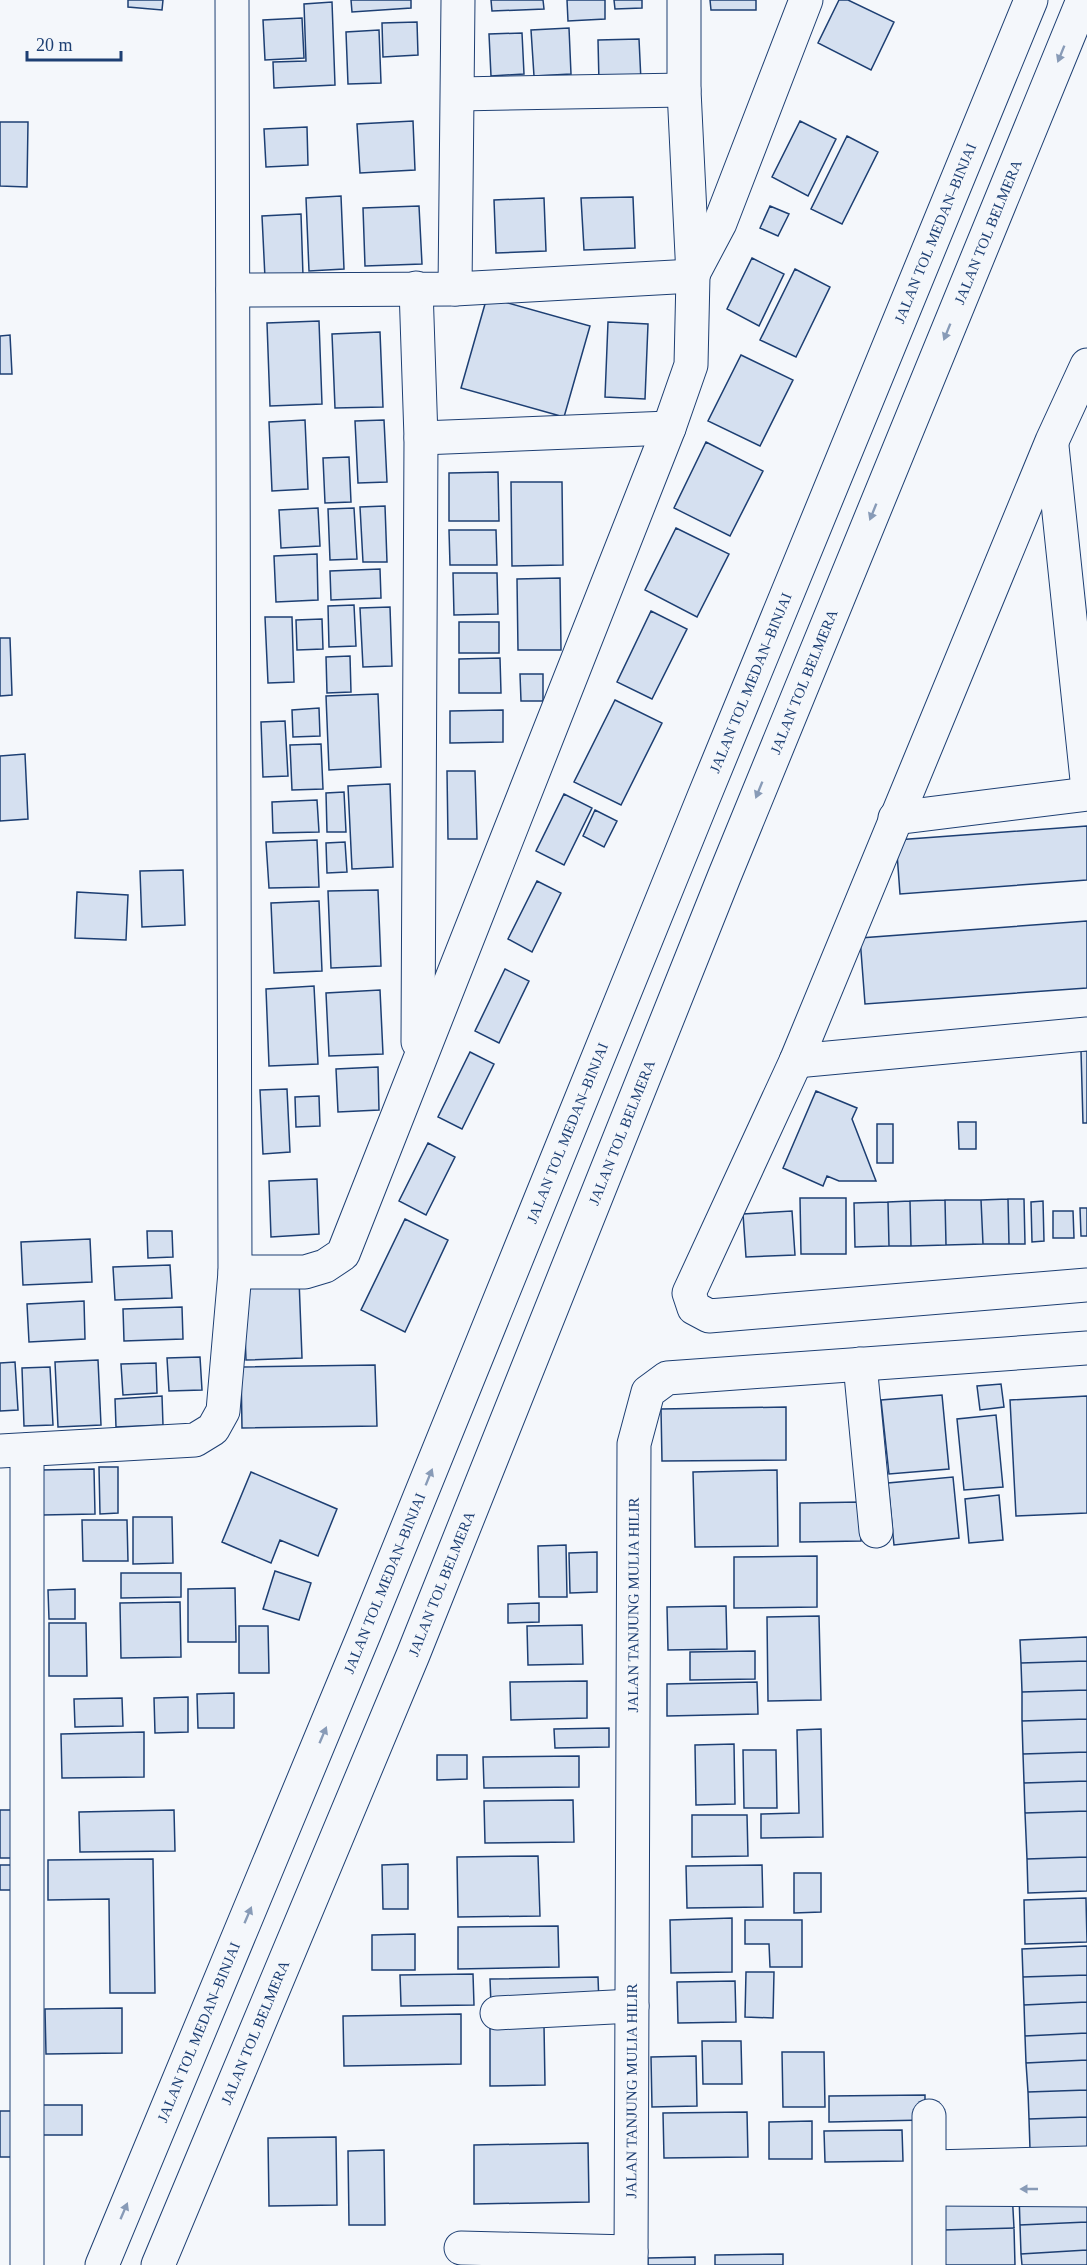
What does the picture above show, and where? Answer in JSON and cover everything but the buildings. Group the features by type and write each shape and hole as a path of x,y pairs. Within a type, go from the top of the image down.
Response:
{"main road":[{"path":"27,2265 13,1806 14,1450 195,1440 213,1430 223,1411 235,1272 232,0"},
{"path":"455,289 458,0"},
{"path":"235,1272 304,1272 325,1266 343,1254 669,428 691,365 693,276 684,90 684,0"},
{"path":"693,276 720,223 806,0"},
{"name":"JALAN TOL MEDAN–BINJAI","path":"102,2265 365,1632 1031,0"},
{"name":"JALAN TOL BELMERA","path":"158,2265 413,1656 719,888 1083,0"},
{"path":"458,94 684,90"},
{"path":"233,290 455,289 693,276"},
{"path":"416,288 421,438 418,1061"},
{"path":"1087,365 1052,441 796,1061 689,1293 694,1308 709,1316 1087,1285"},
{"path":"421,438 669,428"},
{"path":"1052,441 1087,780"},
{"path":"895,818 1087,794"},
{"path":"796,1061 1087,1034"},
{"name":"JALAN TANJUNG MULIA HILIR","path":"631,2258 634,1444 648,1392 667,1378 1087,1348"},
{"path":"860,1364 876,1531"},
{"path":"497,2013 632,2006"},
{"path":"929,2116 929,2265"},
{"path":"930,2178 1087,2163"},
{"path":"930,2178 1087,2190"},
{"path":"461,2248 631,2258"}]}
